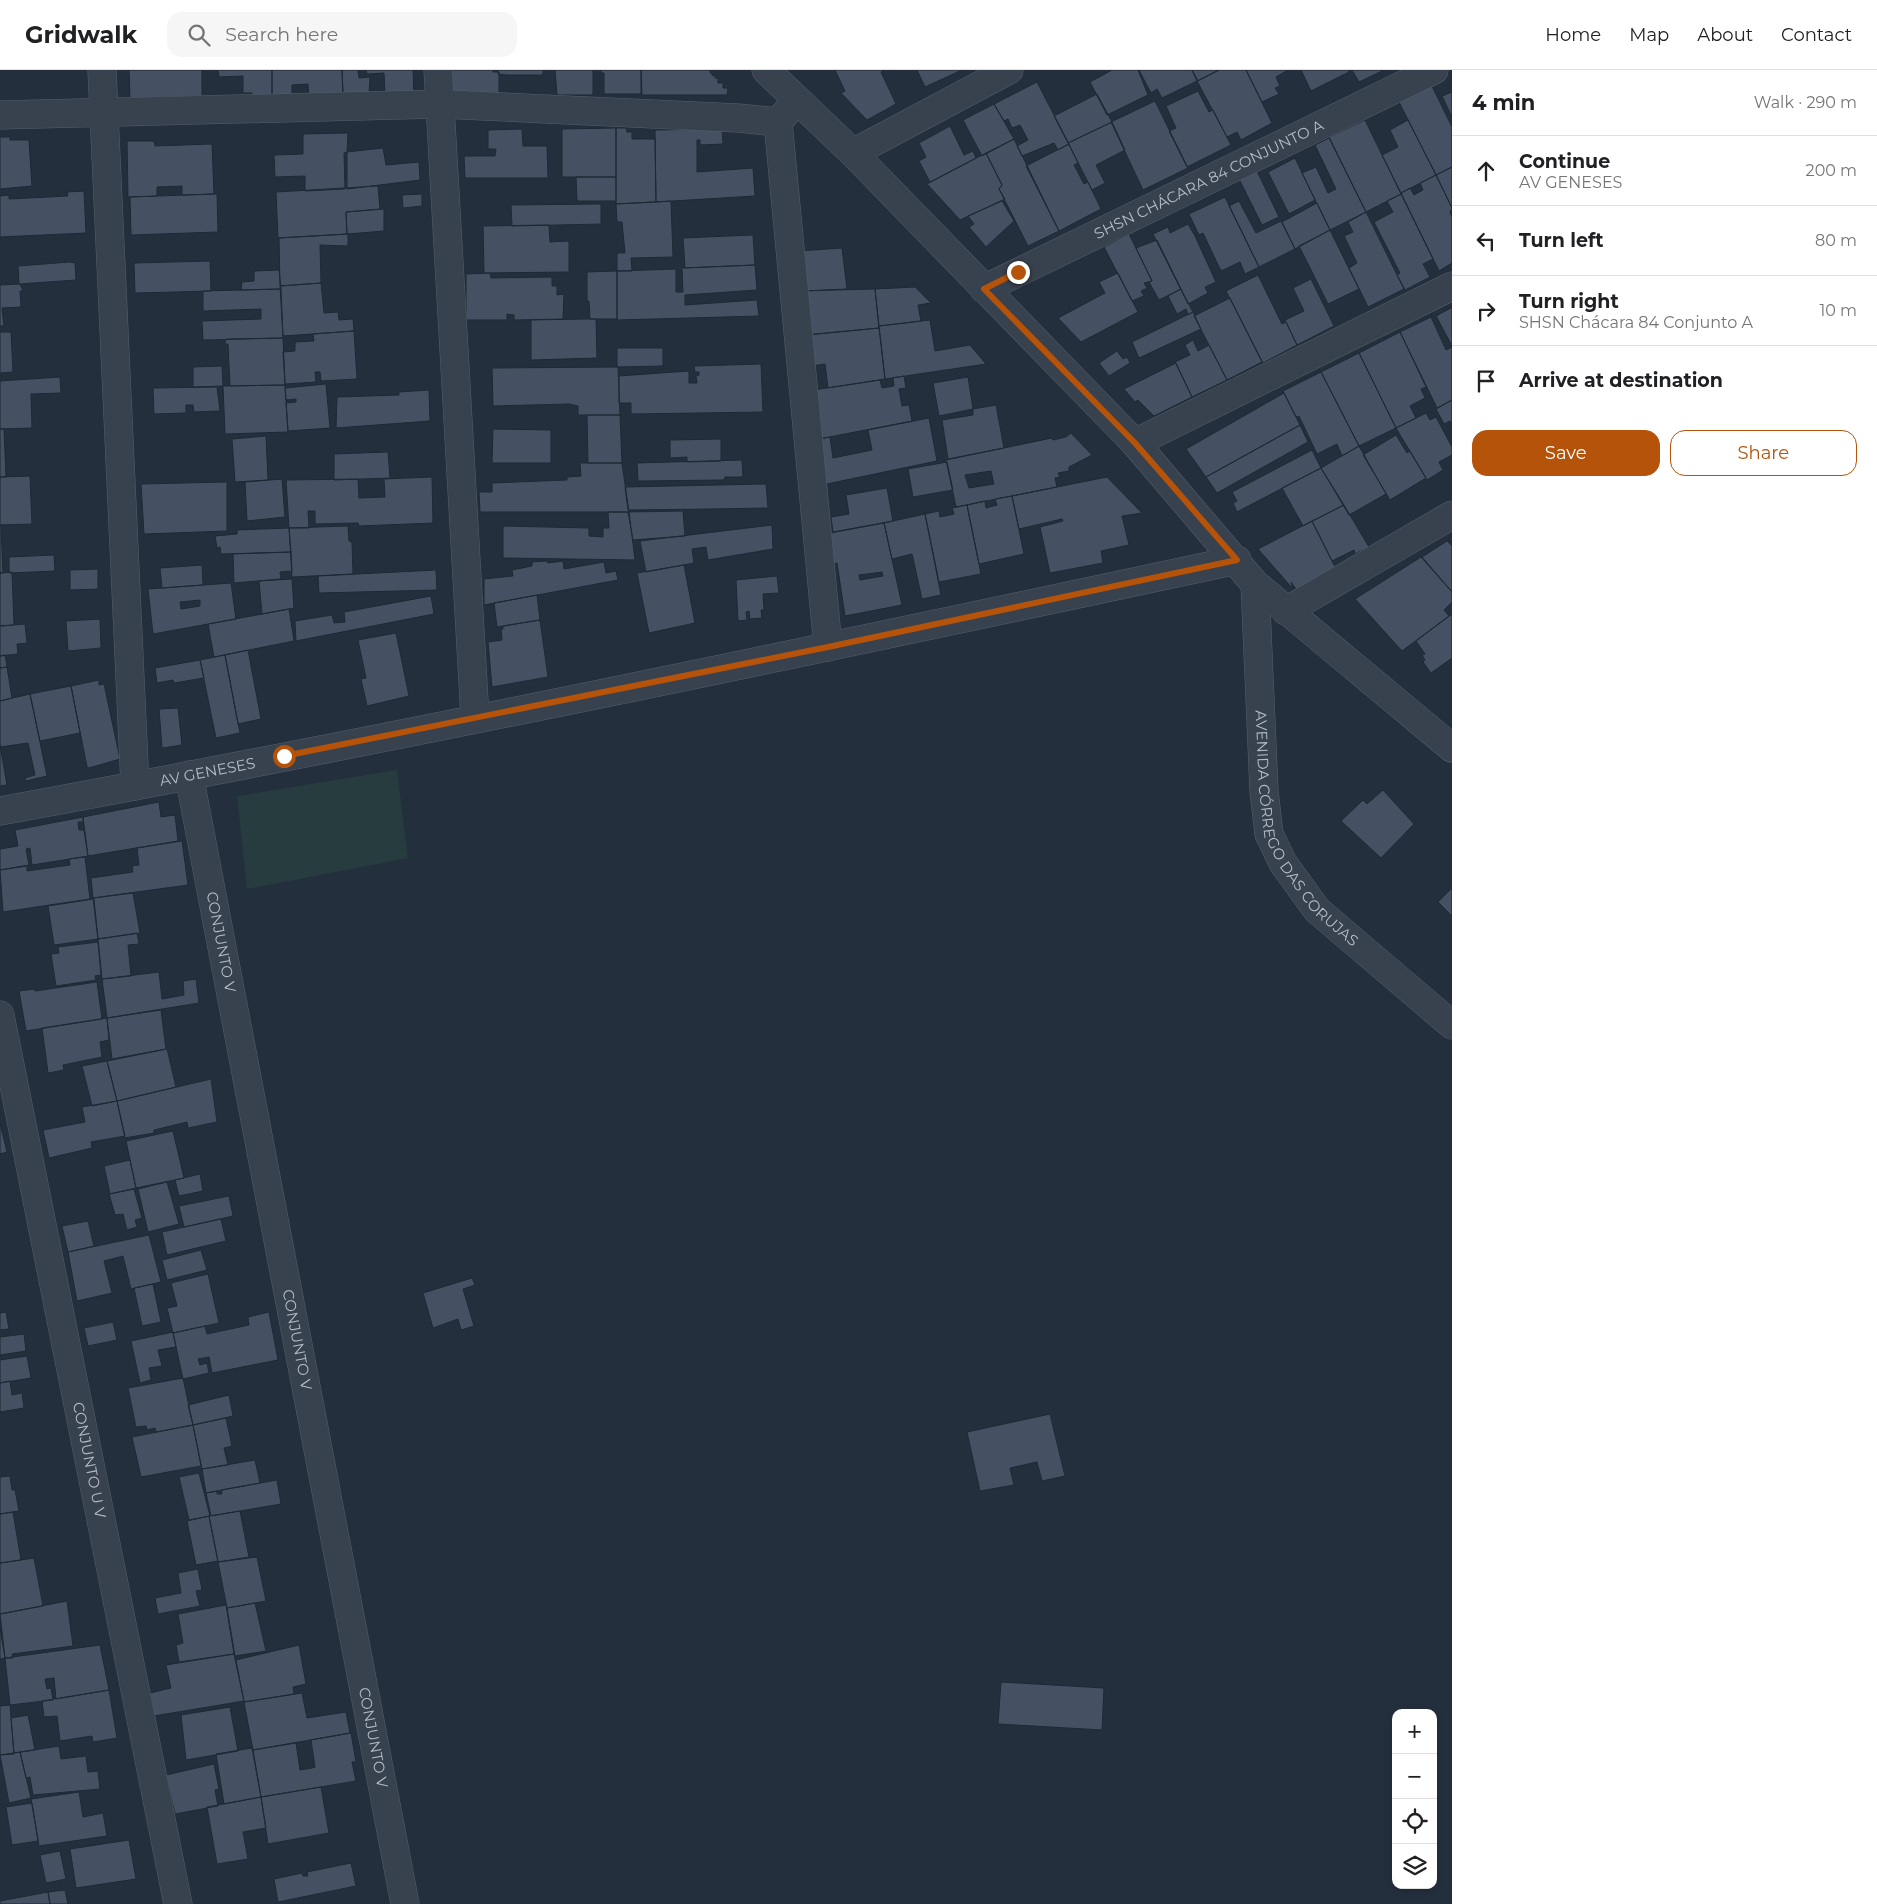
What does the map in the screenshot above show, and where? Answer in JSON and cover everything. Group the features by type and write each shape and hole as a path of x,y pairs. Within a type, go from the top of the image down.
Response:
{"street":[{"path":"102,70 102,113 135,786"},
{"path":"438,70 475,718"},
{"path":"766,70 853,153 1135,443 1237,560 1255,584 1452,748"},
{"name":"SHSN CHÁCARA 84 CONJUNTO A","path":"984,289 1434,70"},
{"path":"853,153 1006,71"},
{"path":"797,100 778,122 828,647"},
{"path":"0,115 439,104 738,118 778,122"},
{"path":"1135,443 1452,286"},
{"path":"1286,611 1452,515"},
{"name":"AV GENESES","path":"0,810 135,786 828,647 1237,560"},
{"name":"AVENIDA CÓRREGO DAS CORUJAS","path":"1255,584 1264,791 1269,834 1283,863 1317,910 1452,1024"},
{"name":"CONJUNTO V","path":"189,775 404,1904"},
{"name":"CONJUNTO U V","path":"0,1015 178,1904"}],"green space":[{"path":"397,770 408,858 247,889 237,796"}],"building":[{"path":"129,70 202,70 202,96 130,98"},
{"path":"218,70 272,70 272,96 252,96 252,93 243,93 243,76 219,77"},
{"path":"272,70 342,70 343,95 309,96 308,84 292,85 292,96 272,96"},
{"path":"342,70 358,70 359,78 370,77 369,95 343,95"},
{"path":"366,70 413,70 414,95 385,95 384,73 367,74"},
{"path":"449,70 493,70 493,72 499,72 499,94 449,94"},
{"path":"498,70 543,70 543,75 498,74"},
{"path":"555,70 593,70 593,95 557,95"},
{"path":"601,70 641,70 641,94 604,94 604,73 601,73"},
{"path":"641,70 709,70 713,76 715,75 715,78 718,78 718,83 723,83 723,88 728,88 727,95 642,95"},
{"path":"835,70 884,70 881,72 896,104 867,120 841,93 845,91"},
{"path":"917,70 962,70 925,87"},
{"path":"1112,70 1138,70 1148,95 1107,115 1090,82"},
{"path":"1139,70 1192,70 1197,81 1162,98 1157,89 1151,93"},
{"path":"1192,70 1219,70 1198,81"},
{"path":"1219,70 1246,70 1272,123 1241,140 1237,132 1227,137 1197,81"},
{"path":"1246,70 1288,70 1276,77 1280,86 1275,88 1279,94 1262,102"},
{"path":"1301,70 1348,70 1349,72 1311,91"},
{"path":"1352,70 1384,70 1359,82"},
{"path":"1037,82 1069,144 1058,150 1054,143 1022,156 1017,146 1028,140 1020,125 1012,128 1008,119 1004,121 994,104"},
{"path":"1432,86 1452,127 1452,167 1436,175 1399,102"},
{"path":"1198,91 1209,112 1213,110 1231,145 1187,167 1169,131 1176,128 1166,106"},
{"path":"1452,92 1452,114 1451,115 1442,96"},
{"path":"1097,94 1112,122 1068,143 1054,116"},
{"path":"1155,101 1188,168 1143,190 1111,122"},
{"path":"994,104 1014,139 982,156 963,120"},
{"path":"1365,120 1401,194 1366,212 1329,137"},
{"path":"1408,120 1436,175 1401,193 1382,155 1398,147 1390,130"},
{"path":"1112,122 1125,150 1096,165 1105,183 1092,190 1068,143"},
{"path":"950,126 964,155 973,151 976,158 930,182 919,161 926,157 919,143"},
{"path":"616,128 616,177 562,177 562,129"},
{"path":"616,128 626,128 627,132 632,132 632,139 655,139 656,202 616,204"},
{"path":"522,129 523,146 547,146 548,178 465,178 464,156 495,156 496,149 488,149 488,130"},
{"path":"722,129 723,144 700,145 700,140 697,140 697,172 753,168 755,196 656,202 655,130"},
{"path":"348,133 347,152 344,153 345,189 305,191 305,176 275,177 274,155 303,154 303,134"},
{"path":"0,137 10,137 10,140 29,140 32,186 0,189"},
{"path":"1329,138 1366,212 1330,230 1302,173 1316,167 1328,193 1336,189 1315,145"},
{"path":"1014,139 1059,231 1028,246 999,189 1002,185 986,153"},
{"path":"127,141 154,141 155,146 212,144 214,194 182,195 182,186 157,187 157,196 128,197"},
{"path":"1069,144 1078,163 1074,165 1084,184 1088,182 1101,209 1059,231 1026,166"},
{"path":"383,148 386,165 419,162 420,180 347,189 347,152"},
{"path":"986,153 1002,185 999,189 1005,199 960,220 927,184"},
{"path":"1295,158 1315,200 1289,214 1268,172"},
{"path":"1452,167 1452,208 1436,175"},
{"path":"1257,171 1279,217 1262,225 1239,179"},
{"path":"1436,175 1452,208 1450,212 1452,217 1452,263 1439,271 1401,193 1410,188 1414,195 1423,190 1420,183"},
{"path":"576,177 616,177 616,201 577,201"},
{"path":"378,186 380,209 346,212 347,234 278,238 276,192"},
{"path":"84,191 86,233 0,237 0,196 9,195 9,199 68,196 67,192"},
{"path":"217,194 218,232 131,235 130,197"},
{"path":"422,194 422,206 403,208 402,195"},
{"path":"1401,194 1433,259 1423,264 1430,277 1405,290 1397,275 1400,273 1374,222 1393,212 1387,201"},
{"path":"1225,197 1259,267 1245,274 1240,262 1221,271 1203,233 1199,235 1189,214"},
{"path":"671,201 673,257 631,258 632,271 617,271 617,253 625,253 622,222 617,222 616,204"},
{"path":"1002,201 1014,221 986,247 969,227 974,224 968,216"},
{"path":"1239,201 1256,233 1281,221 1295,249 1259,267 1229,206"},
{"path":"1317,203 1330,230 1295,249 1282,222"},
{"path":"601,204 601,224 512,226 511,205"},
{"path":"384,209 384,231 347,234 346,212"},
{"path":"1366,212 1404,289 1368,307 1349,268 1357,263 1344,236 1353,232 1348,222"},
{"path":"1188,224 1216,282 1205,287 1208,293 1188,304 1153,234 1168,227 1170,233"},
{"path":"549,225 550,242 569,241 569,272 484,273 483,226"},
{"path":"1330,230 1359,289 1328,304 1299,246"},
{"path":"348,234 348,246 320,245 321,283 280,286 279,238"},
{"path":"1129,234 1152,281 1144,283 1147,288 1141,291 1144,296 1132,301 1104,247"},
{"path":"753,235 755,265 685,268 683,238"},
{"path":"1157,240 1181,289 1159,300 1149,282 1152,281 1136,248"},
{"path":"842,248 847,289 803,291 798,251"},
{"path":"210,261 211,291 135,293 134,263"},
{"path":"75,263 76,280 19,284 18,266"},
{"path":"755,265 757,290 685,295 685,305 757,300 759,316 617,320 617,271 676,269 676,292 683,292 682,268"},
{"path":"279,270 281,289 241,290 242,282 254,281 254,271"},
{"path":"617,271 617,319 590,319 589,301 587,301 587,272"},
{"path":"490,273 491,278 552,277 552,286 557,286 557,295 564,294 563,319 514,320 514,315 507,314 507,320 466,320 466,274"},
{"path":"1118,273 1138,312 1081,342 1058,318 1105,293 1099,282"},
{"path":"1258,275 1282,324 1286,322 1297,345 1263,363 1226,291"},
{"path":"1311,279 1334,326 1297,345 1285,320 1304,311 1293,288"},
{"path":"321,283 324,313 338,312 339,320 353,319 354,331 283,336 280,286"},
{"path":"20,284 23,291 20,291 21,307 2,308 4,326 0,326 0,285"},
{"path":"915,287 931,303 918,305 921,321 879,326 875,289"},
{"path":"281,289 283,338 203,340 202,321 261,319 261,309 203,311 203,291"},
{"path":"875,289 879,328 808,335 800,291"},
{"path":"1181,289 1193,312 1188,315 1186,309 1177,314 1168,296"},
{"path":"1230,298 1262,362 1227,380 1194,316"},
{"path":"1452,309 1452,346 1436,316"},
{"path":"1193,312 1201,329 1139,358 1132,342"},
{"path":"1431,317 1446,350 1452,347 1452,400 1437,408 1400,332"},
{"path":"596,319 597,358 531,360 531,320"},
{"path":"930,320 935,351 970,345 986,364 885,379 879,326"},
{"path":"879,328 885,379 828,388 825,364 812,366 804,335"},
{"path":"354,331 357,379 321,381 320,372 315,372 316,382 285,384 283,352 295,351 295,342 314,341 313,334"},
{"path":"0,332 11,332 13,372 0,373"},
{"path":"1400,332 1426,387 1421,389 1425,398 1410,406 1416,418 1396,428 1359,353"},
{"path":"283,338 285,385 230,386 228,344 225,344 227,339"},
{"path":"1193,340 1198,351 1209,345 1227,380 1192,397 1175,362 1190,355 1185,345"},
{"path":"617,348 663,348 663,366 617,367"},
{"path":"1117,351 1123,359 1127,357 1130,363 1109,376 1099,363"},
{"path":"1359,353 1396,428 1359,446 1321,372"},
{"path":"1176,363 1192,397 1154,416 1138,400 1135,402 1124,389"},
{"path":"761,364 763,412 631,414 631,403 619,403 619,376 689,371 689,383 697,383 696,376 699,375 699,372 695,372 694,366"},
{"path":"222,366 223,386 193,387 193,367"},
{"path":"618,367 620,415 578,415 578,406 569,404 493,406 492,368"},
{"path":"1321,372 1359,446 1342,456 1337,444 1317,454 1299,416 1296,417 1283,391"},
{"path":"904,376 906,388 899,389 902,406 909,405 912,421 819,439 813,390 880,380 882,388 894,386 893,378"},
{"path":"60,377 61,393 31,394 32,428 0,429 0,381"},
{"path":"968,377 973,409 939,416 933,383"},
{"path":"326,384 330,428 288,431 286,403 296,402 296,399 286,400 285,388"},
{"path":"285,385 288,432 225,434 223,386"},
{"path":"217,387 220,411 194,412 193,405 186,405 186,413 154,414 153,388"},
{"path":"429,390 430,421 336,428 337,397 399,395 399,392"},
{"path":"1284,393 1300,425 1206,477 1186,449"},
{"path":"1452,400 1452,425 1450,421 1444,424 1436,409"},
{"path":"996,405 1004,448 948,459 942,420 973,415 973,409"},
{"path":"1426,413 1430,420 1436,417 1452,447 1452,455 1439,462 1443,470 1427,480 1396,428"},
{"path":"587,415 620,415 622,463 588,463"},
{"path":"929,418 937,461 822,485 815,440 830,437 833,458 872,450 868,430"},
{"path":"1300,425 1308,442 1217,493 1206,477"},
{"path":"0,429 4,429 6,477 0,477"},
{"path":"493,429 551,430 551,463 492,463"},
{"path":"1071,433 1092,455 1069,467 1069,471 1058,473 1060,477 1055,478 1057,487 956,507 946,460 1052,438 1053,440 1066,437","holes":["991,471 994,484 969,488 965,475"]},
{"path":"1396,435 1407,453 1410,451 1426,478 1390,500 1363,455"},
{"path":"266,436 268,480 235,482 232,439"},
{"path":"721,439 721,461 687,462 687,457 670,458 670,440"},
{"path":"1359,446 1386,494 1349,515 1321,468"},
{"path":"1312,450 1321,468 1237,512 1233,503 1237,501 1232,492"},
{"path":"388,452 390,478 334,480 334,454"},
{"path":"742,460 743,477 725,477 724,480 638,481 637,463"},
{"path":"947,462 953,490 913,497 908,469"},
{"path":"580,463 622,463 629,512 480,512 479,492 492,492 492,483 567,480 567,477 581,476"},
{"path":"1321,468 1344,505 1303,526 1282,488"},
{"path":"30,476 32,524 0,525 0,477"},
{"path":"432,477 433,523 359,526 358,523 315,524 315,511 308,511 309,528 289,528 286,480 358,479 359,498 385,497 384,479"},
{"path":"1107,477 1142,513 1122,516 1129,545 1101,551 1103,563 1050,573 1040,527 1063,521 1062,519 1019,529 1012,496"},
{"path":"282,479 285,517 247,521 245,482"},
{"path":"227,482 227,531 144,534 141,484"},
{"path":"766,484 768,508 628,510 625,487"},
{"path":"887,488 893,521 833,532 831,517 849,514 846,495"},
{"path":"1012,496 1024,554 979,564 967,505 985,501 986,508 997,505 995,499"},
{"path":"967,505 981,574 939,582 925,514 939,511 940,517 954,514 952,508"},
{"path":"1344,505 1369,547 1355,554 1354,550 1332,561 1312,521"},
{"path":"683,511 685,536 633,540 628,512"},
{"path":"608,512 629,512 635,560 503,558 503,526 589,528 589,536 603,537 603,528 609,528"},
{"path":"925,514 941,595 922,599 912,554 892,559 884,523"},
{"path":"1312,521 1336,569 1296,589 1291,582 1293,589 1258,549"},
{"path":"884,523 902,605 845,616 837,563 828,565 825,534","holes":["882,572 883,576 860,580 859,575"]},
{"path":"1,525 3,573 0,573"},
{"path":"772,525 773,549 708,560 706,547 692,549 694,563 646,572 640,541"},
{"path":"348,526 349,541 352,542 353,574 292,577 289,528"},
{"path":"289,528 291,552 221,554 220,547 217,548 215,536 237,534 237,530"},
{"path":"1447,541 1452,546 1452,592 1422,557"},
{"path":"291,552 292,571 280,572 281,579 234,583 233,554"},
{"path":"54,555 55,571 9,573 9,557"},
{"path":"1421,557 1452,592 1452,602 1444,610 1449,616 1402,651 1355,599"},
{"path":"547,561 548,563 563,561 564,569 604,562 606,573 616,571 618,580 484,605 484,579 513,576 512,570 532,566 532,562"},
{"path":"202,565 203,585 162,588 160,568"},
{"path":"684,565 695,623 649,633 637,573"},
{"path":"98,569 98,589 70,590 70,570"},
{"path":"436,570 437,590 319,593 318,576"},
{"path":"12,572 14,625 0,626 0,573"},
{"path":"777,576 779,593 763,594 764,610 761,610 762,618 750,619 749,611 746,612 747,620 738,621 736,580"},
{"path":"292,579 294,608 262,614 259,581"},
{"path":"231,583 236,619 153,634 148,589","holes":["200,600 200,606 181,609 180,602"]},
{"path":"537,595 540,620 497,627 494,603"},
{"path":"431,596 434,614 296,641 295,621 332,615 334,623 345,622 344,612"},
{"path":"289,609 294,641 214,657 208,624"},
{"path":"1452,614 1452,658 1431,673 1423,662 1425,660 1422,655 1425,654 1416,641"},
{"path":"100,619 101,648 68,651 66,621"},
{"path":"540,620 548,677 492,687 488,642 502,640 501,629 503,629 503,626"},
{"path":"25,624 27,643 17,644 18,654 0,656 0,626"},
{"path":"396,633 409,696 367,706 361,679 366,678 358,640"},
{"path":"248,650 261,719 238,724 225,655"},
{"path":"5,655 7,667 0,668 0,656"},
{"path":"225,655 240,733 216,738 200,660"},
{"path":"200,660 204,678 174,683 173,680 157,683 155,668"},
{"path":"7,667 12,698 0,701 0,668"},
{"path":"99,680 99,685 104,684 120,759 89,768 87,767 71,686"},
{"path":"71,686 80,733 40,741 30,694"},
{"path":"30,694 47,776 26,781 25,778 35,775 28,743 0,747 0,701"},
{"path":"178,708 182,745 162,748 159,709"},
{"path":"0,745 7,785 0,786"},
{"path":"1383,790 1414,824 1381,858 1341,821 1363,800 1367,804"},
{"path":"159,802 161,817 175,815 178,841 88,856 83,817"},
{"path":"83,817 83,822 78,822 79,830 84,830 88,856 32,865 30,848 26,849 29,865 0,870 0,849 18,846 15,830"},
{"path":"182,841 188,885 93,898 91,878 133,872 132,866 139,865 137,848"},
{"path":"85,857 90,899 3,912 0,870 27,866 27,871 70,865 69,859"},
{"path":"1452,890 1452,916 1438,902"},
{"path":"133,893 140,933 98,939 93,898"},
{"path":"94,899 98,939 54,945 48,906"},
{"path":"137,933 139,944 128,945 131,976 102,979 98,939"},
{"path":"98,942 101,975 95,976 96,980 56,986 51,954 59,953 58,947"},
{"path":"159,972 162,999 184,995 183,981 196,979 199,1003 107,1018 102,979"},
{"path":"97,982 102,1019 26,1031 19,991 34,989 35,991"},
{"path":"161,1010 166,1049 112,1059 107,1018"},
{"path":"107,1018 109,1040 100,1042 102,1057 63,1065 64,1070 48,1073 42,1028"},
{"path":"167,1049 176,1087 117,1101 107,1061"},
{"path":"107,1061 117,1101 92,1106 82,1066"},
{"path":"211,1079 217,1122 188,1128 187,1122 154,1130 154,1133 125,1138 117,1101"},
{"path":"117,1101 125,1136 91,1142 92,1148 49,1158 43,1130 85,1122 82,1107"},
{"path":"0,1123 7,1152 0,1154"},
{"path":"173,1131 184,1178 136,1188 126,1141"},
{"path":"130,1160 136,1188 110,1194 104,1166"},
{"path":"200,1174 203,1191 179,1196 175,1180"},
{"path":"167,1182 179,1224 148,1232 138,1189"},
{"path":"134,1189 142,1218 135,1220 137,1227 127,1230 123,1214 115,1215 109,1194"},
{"path":"229,1196 233,1216 184,1227 179,1206"},
{"path":"221,1219 226,1241 167,1255 162,1232"},
{"path":"88,1221 94,1246 68,1252 62,1226"},
{"path":"149,1235 161,1282 131,1289 123,1256 104,1261 112,1293 77,1301 68,1252"},
{"path":"201,1250 207,1270 167,1280 162,1260"},
{"path":"208,1274 219,1323 173,1333 167,1308 177,1306 171,1283"},
{"path":"472,1278 475,1285 463,1289 474,1326 461,1330 458,1319 433,1328 423,1293"},
{"path":"153,1284 161,1322 142,1326 134,1288"},
{"path":"6,1312 9,1329 0,1330 0,1313"},
{"path":"269,1312 278,1360 212,1373 209,1357 198,1359 200,1365 207,1363 209,1373 183,1379 173,1333 205,1326 207,1334 249,1325 248,1317"},
{"path":"113,1322 117,1340 88,1346 84,1328"},
{"path":"173,1332 176,1347 158,1350 162,1366 149,1368 151,1380 140,1383 131,1341"},
{"path":"24,1334 26,1351 0,1355 0,1337"},
{"path":"27,1356 31,1378 0,1383 0,1360"},
{"path":"183,1378 193,1425 156,1432 155,1428 147,1430 146,1426 136,1427 128,1388"},
{"path":"10,1381 12,1395 22,1393 24,1408 0,1412 0,1383"},
{"path":"229,1395 233,1416 193,1425 188,1405"},
{"path":"1050,1414 1065,1476 1042,1481 1037,1462 1010,1468 1014,1485 980,1491 967,1432"},
{"path":"226,1418 232,1446 224,1448 228,1465 202,1469 193,1425"},
{"path":"193,1425 201,1466 141,1477 132,1437"},
{"path":"255,1460 260,1483 206,1493 202,1469"},
{"path":"199,1473 210,1516 189,1520 179,1477"},
{"path":"10,1476 12,1490 15,1490 19,1511 0,1514 0,1477"},
{"path":"277,1480 281,1504 211,1516 206,1493 217,1491 217,1494 222,1494 221,1490"},
{"path":"240,1511 249,1557 218,1562 209,1516"},
{"path":"13,1512 21,1560 0,1563 0,1514"},
{"path":"209,1516 218,1561 196,1565 187,1521"},
{"path":"257,1557 266,1601 227,1608 218,1562"},
{"path":"34,1558 43,1606 0,1614 0,1563"},
{"path":"198,1569 202,1590 196,1591 200,1606 158,1614 155,1598 181,1593 178,1573"},
{"path":"67,1601 73,1646 12,1654 13,1658 5,1658 0,1614"},
{"path":"255,1603 266,1651 235,1656 227,1608"},
{"path":"226,1605 234,1654 179,1662 176,1645 183,1643 178,1614"},
{"path":"0,1628 5,1658 0,1659"},
{"path":"100,1645 109,1690 56,1699 54,1678 45,1679 47,1689 51,1688 53,1700 10,1705 5,1658"},
{"path":"299,1645 306,1684 293,1687 294,1694 244,1702 236,1660"},
{"path":"234,1654 244,1701 154,1716 150,1693 171,1688 166,1665"},
{"path":"1001,1682 1104,1688 1102,1730 998,1724"},
{"path":"109,1690 117,1738 93,1742 92,1736 60,1741 57,1716 44,1717 42,1701"},
{"path":"302,1693 307,1718 346,1712 350,1733 253,1750 244,1702"},
{"path":"10,1705 14,1754 0,1755 0,1706"},
{"path":"230,1707 238,1751 186,1760 181,1715"},
{"path":"28,1715 35,1750 14,1753 11,1718"},
{"path":"351,1733 356,1762 352,1762 356,1781 261,1797 253,1750 296,1743 300,1770 312,1768 315,1767 311,1740"},
{"path":"59,1746 61,1759 86,1756 88,1772 98,1771 100,1789 33,1795 30,1777 26,1778 20,1752"},
{"path":"252,1748 261,1797 224,1804 216,1754"},
{"path":"20,1752 31,1798 9,1803 0,1755"},
{"path":"214,1764 219,1789 215,1790 218,1806 175,1814 166,1775"},
{"path":"321,1787 329,1833 268,1844 261,1797"},
{"path":"79,1792 83,1817 103,1813 107,1836 39,1846 31,1799"},
{"path":"261,1797 266,1828 243,1832 248,1859 217,1864 207,1807"},
{"path":"32,1803 38,1841 12,1845 6,1807"},
{"path":"129,1840 136,1879 76,1888 70,1849"},
{"path":"60,1851 66,1879 46,1883 40,1855"},
{"path":"351,1863 356,1886 278,1902 274,1879 302,1873 303,1876 308,1876 307,1872"},
{"path":"65,1890 68,1904 50,1904 48,1892"},
{"path":"48,1892 50,1904 0,1904 0,1901"}],"route":[{"path":"284,756 828,647 1237,560 1135,443 984,289 1018,272"}]}
